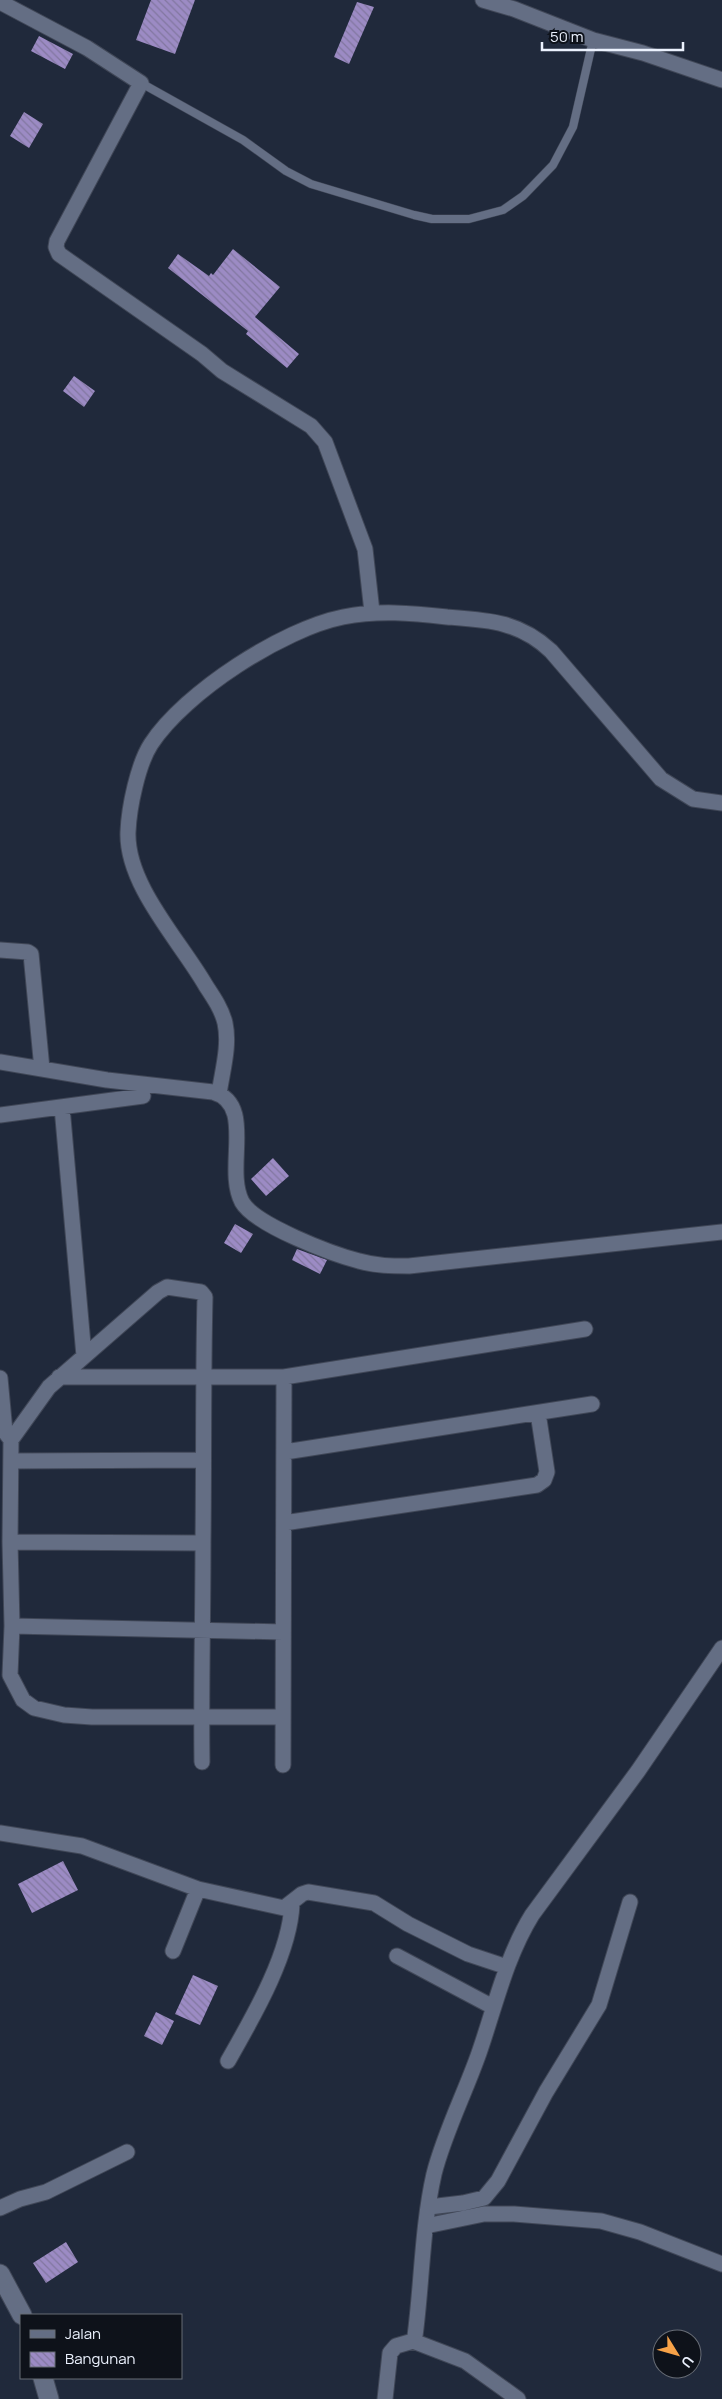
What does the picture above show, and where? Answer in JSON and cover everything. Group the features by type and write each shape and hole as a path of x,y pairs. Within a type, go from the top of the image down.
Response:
{"street":[{"path":"483,0 507,6 593,40 643,53 722,80"},
{"path":"0,2 87,48 141,83 57,241 56,248 68,261 202,354 222,371 319,433 325,442 360,532 368,563 372,612"},
{"path":"218,1094 226,1038 222,1013 141,883 129,849 128,832 144,759 161,731 206,688 233,667 260,651 320,624 372,612 415,613 498,622 533,635 551,650 661,779 693,799 722,803"},
{"path":"0,950 28,952 31,954 42,1069"},
{"path":"0,1062 218,1094 229,1101 236,1114 236,1183 246,1208 257,1218 270,1225 359,1261 387,1266 409,1266 722,1232"},
{"path":"0,1115 143,1096"},
{"path":"62,1107 84,1356"},
{"path":"202,1762 202,1718 202,1631 203,1543 203,1377 205,1297 201,1292 167,1287 158,1292 59,1377 49,1387 11,1440 8,1466 12,1626 10,1675 23,1700 34,1708 64,1715 92,1718 202,1718 282,1717"},
{"path":"59,1377 284,1377 584,1329"},
{"path":"283,1765 284,1377"},
{"path":"0,1378 5,1432 11,1440"},
{"path":"285,1452 592,1404"},
{"path":"284,1523 537,1485 544,1480 547,1472 538,1413"},
{"path":"8,1466 203,1460"},
{"path":"10,1542 203,1543"},
{"path":"12,1626 283,1632"},
{"path":"413,2341 434,2173 479,2053 507,1967 532,1915 638,1771 722,1648"},
{"path":"0,1833 82,1846 198,1889 284,1908 292,1904 302,1894 308,1892 374,1903 408,1924 468,1954 507,1967"},
{"path":"173,1951 198,1889"},
{"path":"429,2207 464,2203 484,2198 498,2180 546,2092 599,2005 630,1902"},
{"path":"228,2061 247,2028 283,1950 291,1924 292,1904"},
{"path":"397,1956 493,2007"},
{"path":"0,2208 20,2199 46,2192 127,2152"},
{"path":"426,2226 484,2214 514,2214 601,2221 640,2232 722,2264"},
{"path":"0,2274 21,2314"},
{"path":"385,2399 390,2353 396,2346 413,2341 465,2361 518,2399"},
{"path":"43,2379 49,2399"}],"lane":[{"path":"141,83 248,143 286,171 311,184 432,219 469,219 503,210 523,196 553,165 573,127 593,40"}],"building":[{"path":"151,0 195,0 175,54 136,40"},
{"path":"357,2 374,7 349,64 334,57"},
{"path":"39,36 73,54 65,69 31,51"},
{"path":"24,112 43,124 29,148 10,136"},
{"path":"233,249 280,287 255,317 299,354 287,368 246,334 248,331 168,268 178,254 209,276 211,273 213,275"},
{"path":"74,376 95,391 84,407 63,391"},
{"path":"273,1158 289,1176 266,1196 251,1179"},
{"path":"235,1224 253,1234 241,1253 224,1243"},
{"path":"297,1249 327,1260 320,1274 292,1260"},
{"path":"63,1861 78,1890 32,1913 18,1884"},
{"path":"193,1975 218,1986 200,2025 175,2014"},
{"path":"156,2012 174,2021 162,2045 144,2036"},
{"path":"66,2242 78,2262 46,2283 33,2263"}]}
